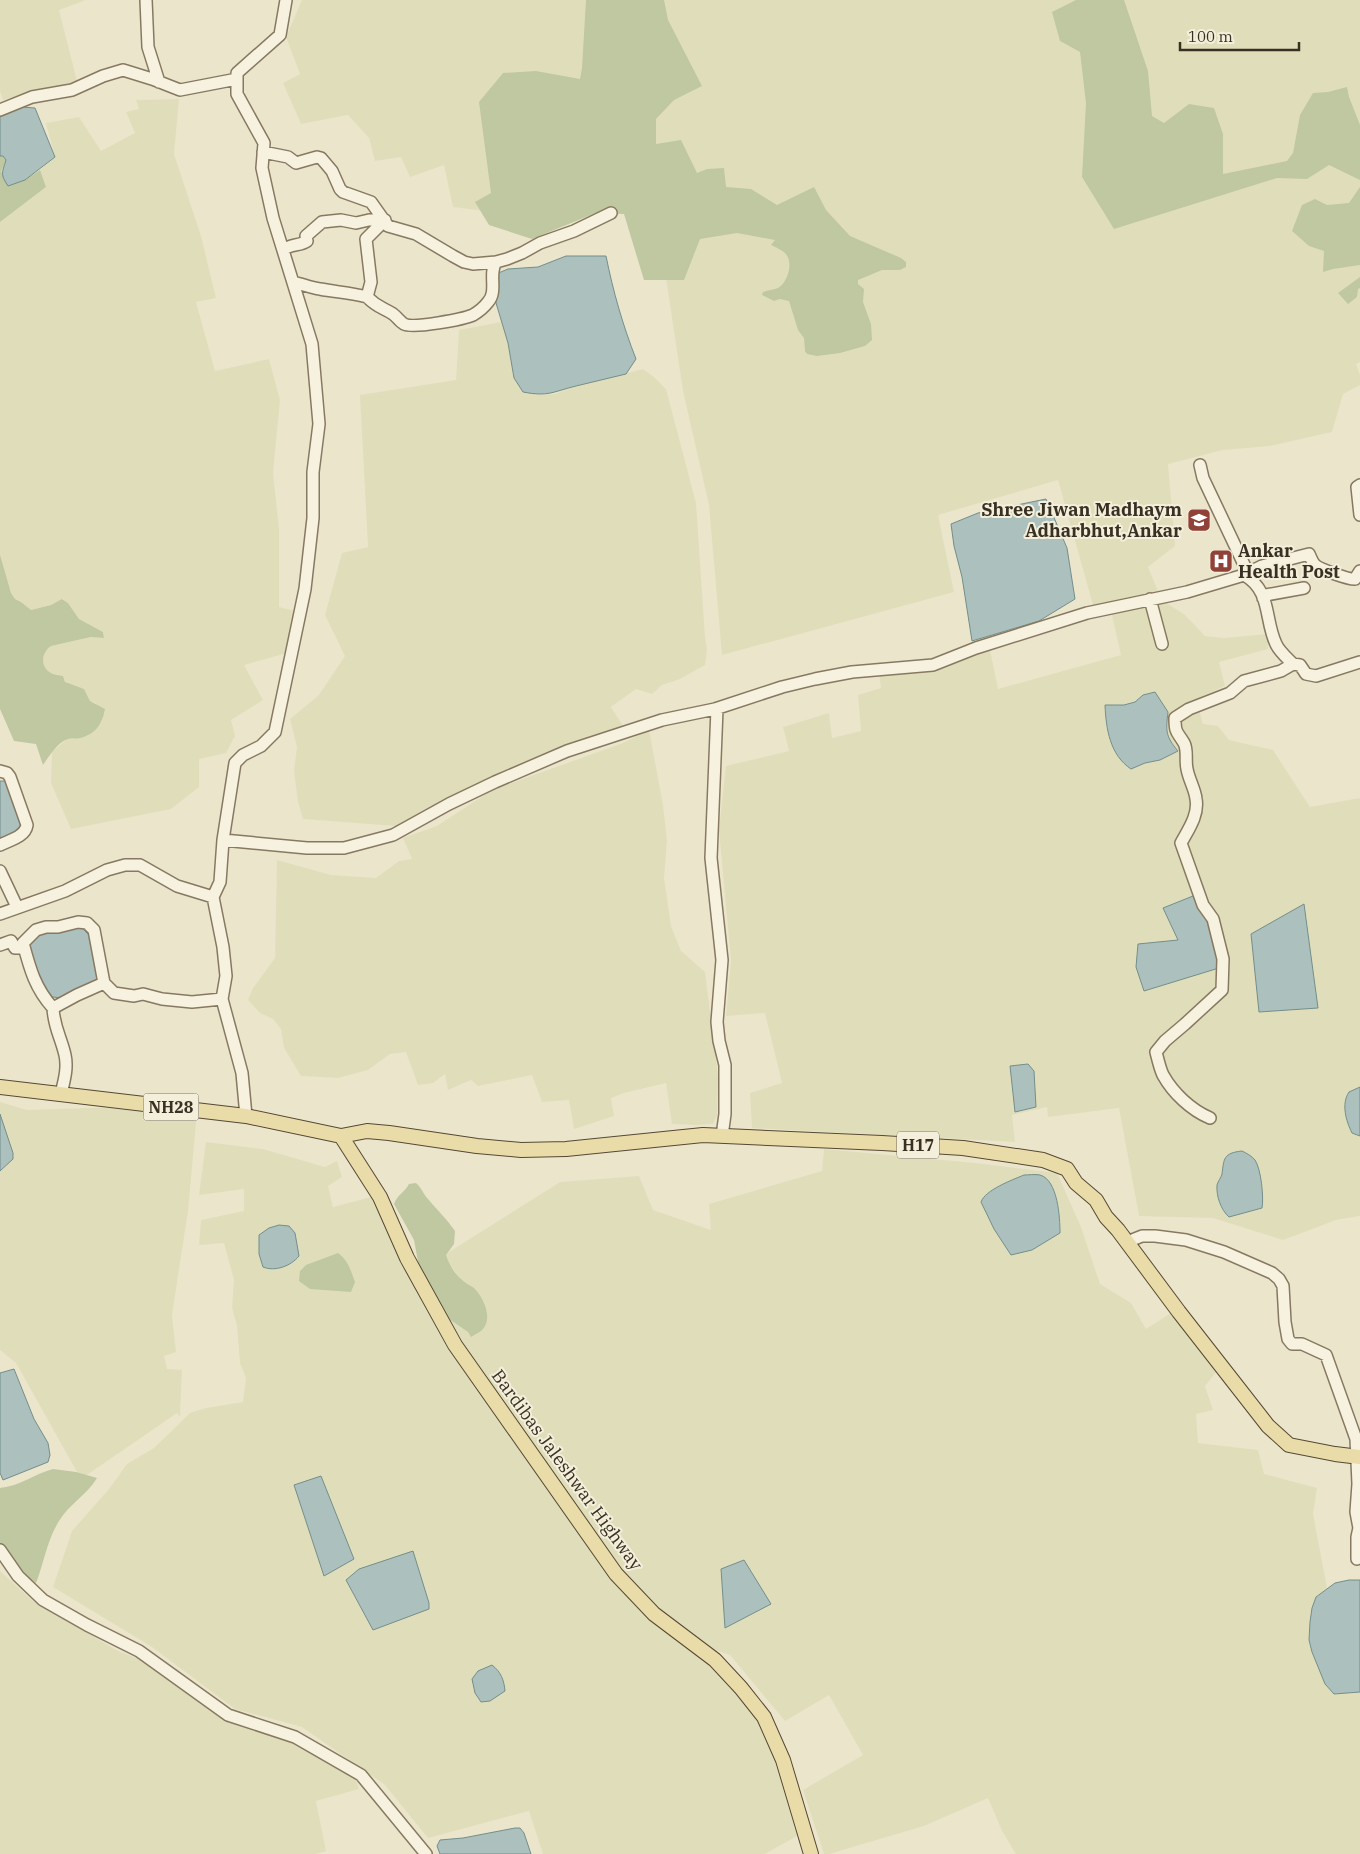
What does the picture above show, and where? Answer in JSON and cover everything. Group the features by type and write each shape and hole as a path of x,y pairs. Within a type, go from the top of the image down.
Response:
{"main road":[{"name":"NH28","path":"0,1088 246,1116 341,1136"},
{"name":"H17","path":"341,1136 367,1132 389,1133 477,1146 521,1150 566,1149 703,1135 963,1148 1043,1160 1067,1169 1076,1183 1096,1200 1106,1217 1127,1242 1184,1320 1268,1426 1289,1445 1358,1456"},
{"name":"Bardibas Jaleshwar Highway","path":"341,1136 380,1197 407,1258 454,1345 616,1574 654,1614 715,1660 764,1717 783,1760 811,1854"}],"street":[{"path":"146,0 148,47 159,82"},
{"path":"246,1116 242,1073 222,999 226,976 223,947 213,897 220,882 235,763 243,755 261,746 275,732 305,589 313,518 313,472 319,424 312,344 273,218 262,168 264,143 237,94 237,73 280,35 286,0"},
{"path":"0,110 32,98 72,90 103,76 124,70 180,90 237,79"},
{"path":"263,152 288,157 296,163 317,157 321,158 332,170 340,189 343,192 371,202 388,226 416,234 464,262 480,264 496,262 522,253 540,242 574,231 611,213"},
{"path":"283,250 304,244 307,241 306,236 308,233 322,222 341,220 356,223 369,220 385,220"},
{"path":"367,297 371,282 366,239 385,220"},
{"path":"293,282 322,290 340,291 354,296 367,297 377,307 393,314 404,324 416,326 472,315 488,302 493,295 493,267 496,262"},
{"path":"1200,466 1203,478 1246,574 1257,585 1269,615 1271,631 1276,645 1293,664"},
{"path":"1360,485 1357,487 1360,515"},
{"path":"224,840 308,848 344,848 393,835 495,782 566,751 662,720 717,709 815,678 852,672 933,665 976,648 1087,612 1186,592 1246,574 1262,566 1309,554 1314,564 1322,570 1336,573 1350,580 1355,579 1360,571"},
{"path":"1262,598 1266,595 1304,588"},
{"path":"1150,599 1162,644"},
{"path":"1210,1118 1201,1114 1179,1096 1163,1074 1156,1052 1165,1041 1222,990 1223,958 1213,919 1203,905 1181,842 1192,823 1196,799 1187,770 1184,743 1178,736 1175,718 1189,709 1230,693 1244,681 1281,671 1293,664 1300,665 1306,674 1316,676 1360,662"},
{"path":"717,709 711,858 722,960 717,1022 719,1041 725,1065 725,1114 722,1136"},
{"path":"0,771 7,773 10,777 27,825 25,832 21,835 0,845"},
{"path":"0,914 65,891 107,870 125,865 140,865 177,886 213,897"},
{"path":"0,872 17,907"},
{"path":"62,1094 66,1070 65,1055 56,1028 53,1008 42,996 36,985 23,943 36,930 78,922 87,923 94,930 104,983 114,992 129,996 143,994 162,999 192,1002 222,999"},
{"path":"0,945 10,941 15,948 24,948"},
{"path":"53,1008 104,983"},
{"path":"1127,1242 1142,1236 1155,1236 1200,1243 1262,1268 1279,1279 1284,1293 1288,1340 1292,1344 1302,1344 1326,1355 1356,1439 1358,1456 1356,1512 1359,1528 1357,1559"},
{"path":"0,1550 18,1576 43,1600 86,1625 139,1651 228,1715 295,1737 361,1775 426,1854"}],"shaded area":[{"path":"0,0 86,0 59,10 77,81 3,100 0,91"},
{"path":"302,0 1360,0 1360,362 1356,364 1360,375 1360,385 1343,394 1332,432 1270,446 1223,450 1168,464 1175,546 1148,567 1158,591 1093,605 1058,480 938,515 954,592 722,655 709,505 683,391 653,192 536,237 531,223 507,214 453,207 444,165 410,177 401,157 375,161 369,138 348,115 301,124 283,83 300,74 286,37"},
{"path":"179,99 174,154 201,236 216,298 196,302 215,371 269,359 280,400 273,473 279,528 279,607 295,611 287,653 244,665 263,700 231,720 235,736 226,753 199,759 199,787 171,809 71,829 51,783 52,752 67,739 74,739 96,703 90,701 84,689 70,685 65,682 63,676 51,673 45,668 43,655 51,646 91,637 104,638 103,632 79,619 63,599 51,605 31,610 15,599 11,593 1,562 0,222 46,187 40,170 55,157 46,123 79,117 101,151 135,133 126,112 139,109 136,100"},
{"path":"22,107 35,108 55,157 25,180 8,186 2,173 6,160 3,156 0,156 0,114"},
{"path":"566,256 606,256 619,308 636,359 626,374 550,393 523,392 514,378 508,343 496,303 493,283 496,274 508,269 538,267"},
{"path":"501,322 508,343 514,378 536,395 555,394 573,387 643,369 666,389 696,503 707,650 705,665 680,679 662,685 652,694 636,689 611,707 623,726 584,738 530,761 425,809 396,826 303,819 298,802 294,771 297,747 290,719 319,695 345,656 325,615 342,553 368,547 360,395 456,380 459,330"},
{"path":"1046,499 1067,548 1075,599 1039,621 972,641 951,524 978,513"},
{"path":"1162,600 1185,615 1205,636 1224,638 1267,634 1268,649 1219,662 1225,686 1196,699 1203,724 1218,726 1229,740 1273,750 1310,807 1360,798 1360,1216 1336,1220 1283,1240 1213,1218 1139,1216 1119,1108 1048,1117 1047,1107 1012,1115 1015,1142 752,1128 750,1093 782,1083 765,1013 726,1016 731,960 719,830 726,766 789,751 783,727 829,713 832,738 861,731 858,695 881,688 879,672 939,668 990,650 998,689 1121,655 1111,611"},
{"path":"1155,692 1168,712 1167,733 1178,751 1160,760 1145,763 1131,769 1118,756 1110,741 1105,705 1124,705 1135,702 1143,695"},
{"path":"649,730 663,805 667,841 664,878 671,926 681,951 705,972 718,1076 717,1115 713,1124 672,1124 666,1083 611,1098 614,1116 574,1129 569,1100 542,1102 532,1075 478,1086 471,1080 448,1090 445,1074 433,1083 418,1085 406,1052 390,1054 368,1070 338,1078 301,1076 284,1048 281,1029 273,1019 260,1013 248,1000 253,988 275,958 277,860 331,875 376,878 399,861 412,859 403,838 437,826 492,790 623,743"},
{"path":"0,781 8,781 25,829 0,841"},
{"path":"1193,896 1211,923 1219,968 1144,991 1136,967 1138,944 1178,940 1163,908"},
{"path":"1304,904 1318,1008 1259,1012 1251,934"},
{"path":"80,926 90,936 97,967 98,984 61,998 45,996 29,949 30,943 40,934"},
{"path":"1028,1064 1034,1071 1036,1107 1015,1112 1010,1066"},
{"path":"1360,1087 1360,1136 1352,1133 1346,1118 1345,1102 1349,1092"},
{"path":"0,1102 27,1110 149,1106 197,1112 188,1211 172,1315 176,1352 164,1356 167,1369 182,1370 180,1417 177,1413 81,1479 16,1363 0,1350"},
{"path":"0,1114 13,1153 13,1159 0,1171"},
{"path":"206,1142 263,1149 325,1167 337,1161 342,1177 328,1186 333,1207 375,1196 538,1473 603,1568 652,1619 715,1668 759,1722 775,1760 797,1836 765,1854 543,1854 529,1811 428,1838 385,1785 302,1727 235,1709 152,1647 53,1587 72,1531 109,1489 127,1464 154,1448 190,1413 206,1408 243,1402 246,1378 240,1363 237,1326 232,1308 234,1280 224,1243 199,1245 201,1220 244,1211 244,1189 199,1195"},
{"path":"824,1149 975,1163 1057,1173 1081,1227 1100,1284 1131,1303 1146,1329 1171,1313 1218,1370 1205,1386 1213,1410 1196,1414 1198,1443 1258,1450 1264,1474 1317,1488 1313,1514 1327,1588 1316,1597 1312,1608 1309,1639 1318,1666 1334,1694 1360,1692 1360,1854 1016,1854 1002,1831 988,1798 924,1826 824,1854 803,1790 863,1755 829,1695 785,1721 730,1655 715,1650 643,1596 600,1544 443,1315 468,1332 475,1289 460,1279 446,1255 560,1182 639,1176 653,1210 711,1230 709,1204 822,1171"},
{"path":"1242,1151 1252,1157 1257,1164 1262,1183 1262,1208 1229,1217 1224,1211 1217,1194 1217,1185 1222,1174 1223,1164 1228,1155"},
{"path":"1024,1175 1040,1175 1051,1184 1057,1200 1060,1233 1032,1250 1011,1255 994,1229 981,1202 988,1193"},
{"path":"279,1225 289,1226 295,1233 299,1256 292,1263 283,1267 273,1269 263,1267 259,1254 259,1235 269,1228"},
{"path":"14,1369 34,1419 48,1443 50,1455 48,1462 3,1480 0,1473 0,1373"},
{"path":"321,1476 354,1559 324,1576 294,1485"},
{"path":"413,1551 429,1603 429,1609 373,1630 346,1580 359,1569"},
{"path":"744,1560 771,1604 725,1628 721,1569"},
{"path":"0,1571 33,1601 116,1650 138,1659 223,1720 293,1742 355,1778 359,1789 316,1801 326,1851 315,1854 0,1854"},
{"path":"1360,1580 1360,1692 1334,1694 1325,1684 1312,1652 1309,1640 1310,1622 1316,1597 1335,1583"},
{"path":"492,1665 502,1676 505,1691 490,1701 481,1702 475,1693 472,1679 478,1671"},
{"path":"520,1828 524,1833 531,1854 440,1854 437,1846 440,1840 463,1838"}],"green space":[{"path":"586,0 664,0 668,20 702,86 674,100 656,119 656,144 681,140 697,173 707,169 724,168 726,187 751,189 777,205 814,187 826,210 850,236 901,258 906,262 906,267 900,270 882,270 858,280 858,284 864,289 863,302 871,324 872,340 865,346 840,353 817,356 807,354 804,338 798,330 789,301 780,299 774,301 762,295 763,292 782,285 789,272 788,257 784,252 771,245 775,240 737,233 700,239 684,280 644,280 624,214 595,213 532,239 489,225 475,202 491,193 479,102 503,73 536,71 580,79"},
{"path":"1076,0 1124,0 1148,71 1152,116 1164,123 1189,104 1214,108 1223,134 1223,174 1287,161 1293,153 1300,115 1313,93 1328,92 1347,87 1360,125 1360,180 1329,165 1307,179 1277,178 1114,229 1082,177 1086,103 1080,52 1060,41 1052,12"},
{"path":"0,156 3,156 6,160 1,172 25,180 40,170 46,187 0,222"},
{"path":"1360,187 1360,265 1323,272 1324,251 1309,246 1292,231 1302,205 1315,199 1327,205 1349,203"},
{"path":"1360,277 1360,288 1358,289 1357,297 1348,304 1338,293"},
{"path":"0,555 11,593 15,599 31,610 51,605 62,599 68,603 79,619 103,632 104,638 91,637 51,646 44,655 43,663 47,670 53,674 63,676 65,682 84,689 90,701 105,709 100,724 94,731 86,736 68,739 61,743 43,765 36,744 14,741 0,709"},
{"path":"416,1183 455,1231 454,1244 446,1255 452,1268 456,1274 474,1288 484,1303 487,1321 481,1331 471,1337 468,1332 443,1315 420,1272 414,1240 394,1204 409,1184"},
{"path":"338,1253 347,1262 355,1282 351,1292 310,1289 299,1281 300,1271 306,1265"},
{"path":"53,1469 76,1472 97,1478 59,1521 36,1583 22,1574 0,1543 0,1488 14,1485"}],"place":[{"name":"Shree Jiwan Madhaym Adharbhut,Ankar","path":"1199,520"},
{"name":"Ankar Health Post","path":"1221,561"}]}
